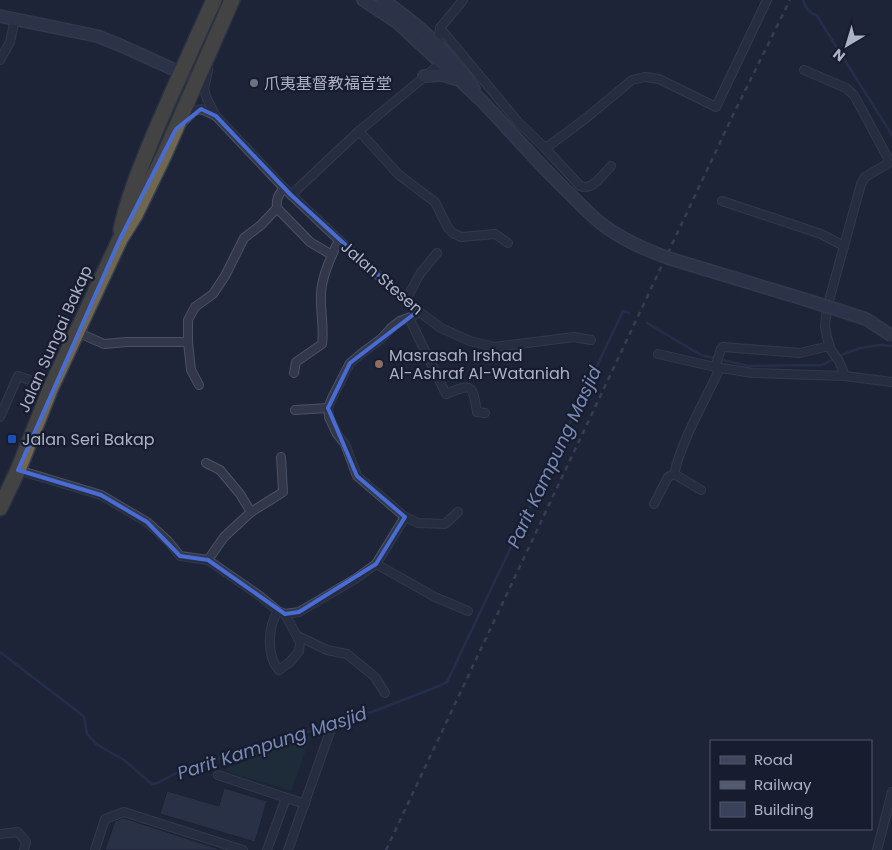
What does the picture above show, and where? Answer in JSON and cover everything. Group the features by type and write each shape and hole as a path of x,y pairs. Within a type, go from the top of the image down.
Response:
{"highway":[{"name":"Jalan Sungai Bakap","path":"1,506 52,387 120,239 145,177 181,73 214,0"},
{"name":"Jalan Sungai Bakap","path":"145,177 176,129 232,0"}],"street":[{"path":"363,0 436,47 441,63 482,101 554,179 590,214 623,238 668,258 866,320 892,336"},
{"path":"382,0 406,16 426,33 436,47 465,74 482,101"},
{"path":"424,76 436,47 440,28 463,0"},
{"path":"544,147 550,145 585,119 632,80 645,78 659,79 716,106 767,0"},
{"path":"0,16 97,36 197,80"},
{"path":"0,60 10,42 16,19"},
{"path":"426,33 440,28"},
{"path":"440,28 518,122 580,186 590,188 611,166"},
{"name":"Jalan Stesen","path":"220,30 204,89 216,116 291,195 338,240 406,300 441,328 470,341 495,347 574,337 590,340"},
{"path":"291,195 359,131 441,63"},
{"path":"804,70 846,88 854,95 891,162 864,177 827,308 825,326 830,348 839,361 845,376"},
{"path":"424,76 443,75 458,80"},
{"path":"176,129 194,111 201,109 216,116"},
{"path":"359,131 399,175 435,202 453,234 461,237 495,234 508,243"},
{"path":"284,188 278,196 277,208 310,242 332,255"},
{"path":"722,201 821,234 844,246"},
{"path":"199,385 192,370 188,342 188,320 195,307 212,294 221,282 244,238 261,225 277,208"},
{"path":"294,372 296,362 322,344 322,286 338,240"},
{"path":"406,300 420,274 437,253"},
{"path":"418,310 409,318 400,321 391,328 382,339 350,363 340,380 328,408 329,417 337,434 345,444 357,476 405,518 418,523 445,524 458,512"},
{"path":"409,318 446,394 464,387 471,388 477,412 485,413"},
{"path":"77,332 104,344 188,342"},
{"path":"674,474 676,464 723,347 800,353 830,348"},
{"path":"658,354 718,363 752,373 845,376 892,382"},
{"path":"0,416 18,376 52,387"},
{"path":"295,410 328,408"},
{"path":"208,560 224,537 251,512 283,492 282,457"},
{"path":"206,463 220,470 240,494 251,512"},
{"path":"18,470 101,495 147,522 168,541 180,556 208,560 281,612 300,642 299,651 290,662 279,670 270,649 273,618 281,612 299,612 376,564 405,518"},
{"path":"674,474 701,490"},
{"path":"654,504 668,477 674,474"},
{"path":"376,564 436,597 468,611"},
{"path":"296,634 327,650 347,654 375,677 385,693"},
{"path":"288,850 332,726"},
{"path":"218,775 305,804"},
{"path":"877,850 892,792"},
{"path":"267,850 286,798"},
{"path":"96,850 105,819 124,812 244,850"},
{"path":"0,834 18,832 26,842 24,850"}],"highlighted area":[{"path":"201,109 216,116 291,195 418,311 350,363 328,408 357,476 405,517 376,564 299,612 285,614 208,560 180,556 147,522 101,495 18,470 120,239 176,129"}],"shaded area":[{"path":"311,736 291,791 223,770"}],"building":[{"path":"224,788 267,801 255,842 160,814 167,791 219,806"},
{"path":"124,818 219,849 105,850 115,821"}],"waterway":[{"path":"803,0 808,10 817,16 892,135"},
{"name":"Parit Kampung Masjid","path":"0,652 84,717 87,734 96,744 124,760 152,784 158,783 182,770 251,748 277,744 338,720 372,712 447,682 623,311 629,313"},
{"name":"Parit Kampung Masjid","path":"647,323 701,355 749,366 822,365 860,348 880,345 892,346"}],"railway":[{"path":"386,850 733,115 790,0"}],"place":[{"name":"爪夷基督教福音堂","path":"254,83"},
{"name":"Masrasah Irshad Al-Ashraf Al-Wataniah","path":"379,364"},
{"name":"Jalan Seri Bakap","path":"12,439"}]}
